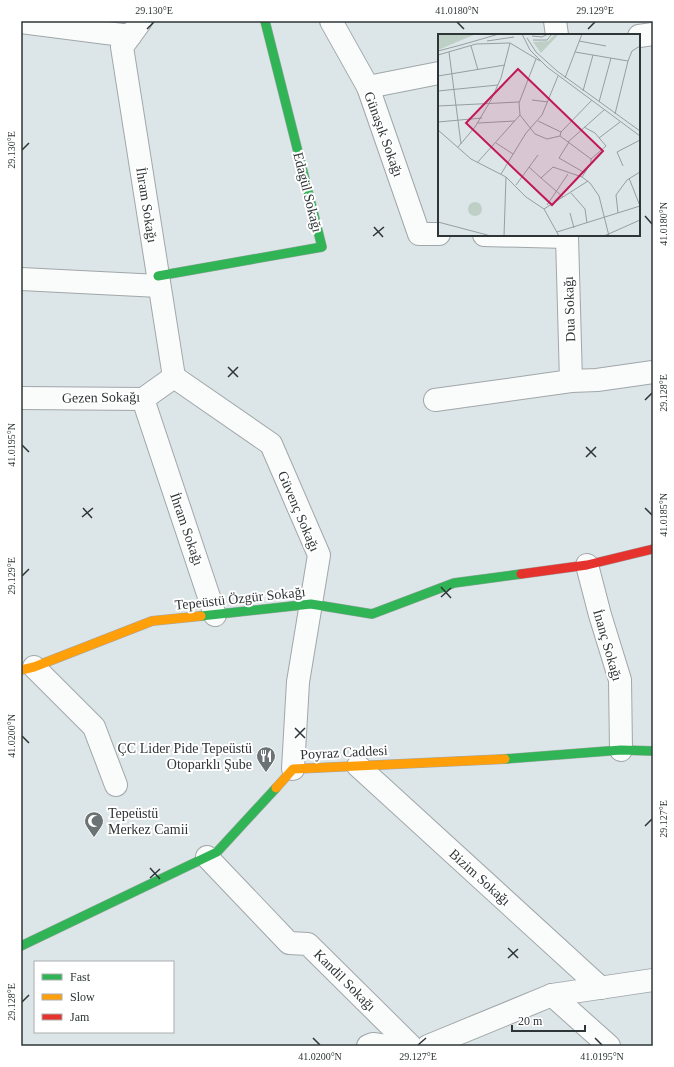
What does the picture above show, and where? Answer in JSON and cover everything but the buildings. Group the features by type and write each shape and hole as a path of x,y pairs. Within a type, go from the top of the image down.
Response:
{"street":[{"name":"Edagül Sokağı","path":"21,279 158,281 322,247 265,21"},
{"name":"Günaşık Sokağı","path":"331,21 368,88 419,234 438,234"},
{"path":"555,21 557,34"},
{"path":"21,22 136,28"},
{"name":"İhram Sokağı","path":"136,28 122,47 174,377"},
{"path":"640,36 653,34"},
{"path":"368,88 438,73"},
{"name":"Dua Sokağı","path":"567,236 571,381"},
{"path":"435,400 571,381 597,380 653,372"},
{"name":"Gezen Sokağı","path":"21,398 143,399 174,377"},
{"name":"Güvenç Sokağı","path":"174,377 270,444 319,555 298,682 293,769"},
{"name":"İhram Sokağı","path":"143,399 215,615"},
{"name":"Tepeüstü Özgür Sokağı","path":"28,669 152,622 311,604 372,614 454,583 587,565 653,549"},
{"name":"İnanç Sokağı","path":"587,565 600,615 620,680 622,750"},
{"path":"28,669 94,727 116,785"},
{"name":"Poyraz Caddesi","path":"21,946 217,852 293,769 522,758 622,750 653,751"},
{"name":"Bizim Sokağı","path":"358,766 601,988"},
{"name":"Kandil Sokağı","path":"207,857 289,944 308,944 411,1046"},
{"path":"428,1046 552,996 653,980"},
{"path":"552,996 609,1046"},
{"path":"368,1046 373,1044 386,1046"}],"traffic: fast":[{"path":"158,276 322,247 265,21"},
{"path":"201,616 311,604 372,614 454,583 521,574"},
{"path":"505,759 621,750 653,751"},
{"path":"21,946 217,852 276,788"}],"traffic: slow":[{"path":"21,670 34,667 152,621 201,616"},
{"path":"276,788 293,769 505,759"}],"traffic: jam":[{"path":"521,574 587,565 653,549"}],"place":[{"name":"ÇC Lider Pide Tepeüstü Otoparklı Şube","path":"266,773"},
{"name":"Tepeüstü Merkez Camii","path":"94,838"}]}
